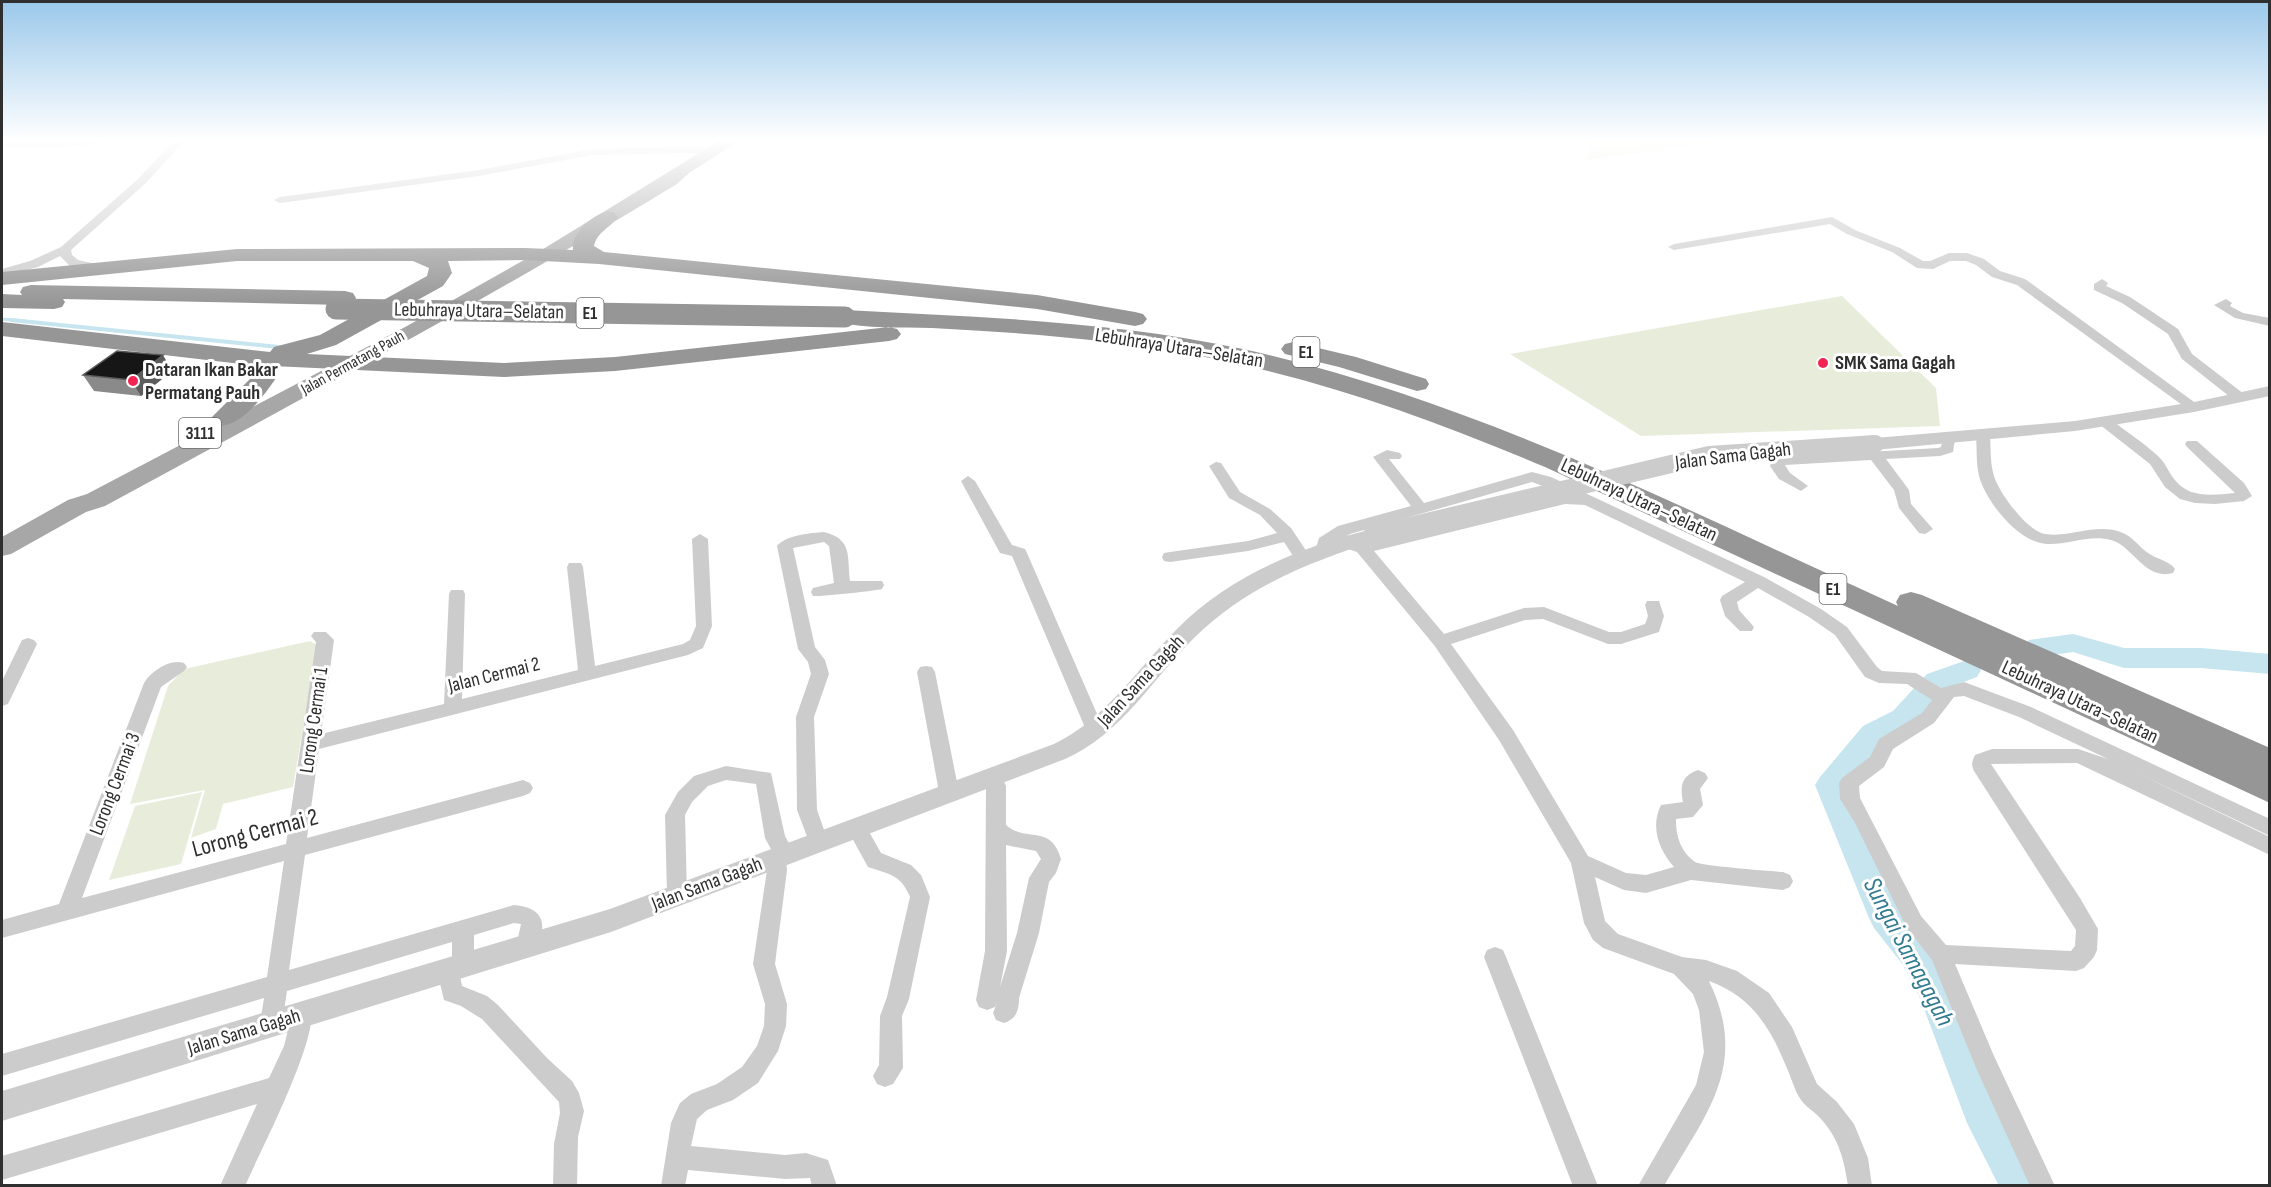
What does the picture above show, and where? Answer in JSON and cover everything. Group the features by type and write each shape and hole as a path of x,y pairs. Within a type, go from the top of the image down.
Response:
{"highway":[{"path":"599,258 583,249 583,243 586,235 608,218"},
{"path":"465,254 521,246 564,233"},
{"path":"2,275 237,255 547,255 599,258 1037,302 1136,329"},
{"path":"236,355 289,351 314,345 429,285 439,277 440,265 416,255"},
{"name":"Lebuhraya Utara–Selatan","path":"2,291 340,303"},
{"name":"Lebuhraya Utara–Selatan","path":"2,301 340,303 847,312 1042,327 1136,329 1242,337 1347,362 1402,379 1463,402 2270,763"},
{"path":"2,329 325,363 504,370 549,369 929,332 1136,329"},
{"name":"Lebuhraya Utara–Selatan","path":"1136,329 1198,348 1268,362 1443,414 1554,461 2270,789"},
{"path":"222,420 250,395 264,378 261,365 236,355"}],"main road":[{"name":"Jalan Permatang Pauh","path":"77,506 86,497 222,420 564,233 630,194"},
{"name":"Jalan Permatang Pauh","path":"2,548 77,506 96,500 351,364 547,255 647,194"}],"street":[{"path":"2,275 34,264 66,249 127,194"},
{"path":"279,203 332,194"},
{"path":"1674,248 1832,220 1851,232 1896,250 1921,265 1933,265 1949,257 1968,257 1980,262 1996,274 2021,282 2194,407"},
{"path":"66,249 66,256 74,263 97,268"},
{"path":"2102,283 2098,287 2105,292 2126,300 2173,332 2187,356 2239,397"},
{"path":"2226,303 2220,305 2232,314 2242,318 2270,322"},
{"name":"Jalan Sama Gagah","path":"2,1106 610,920 1068,747 1095,730 1127,701 1179,640 1222,601 1313,555 1709,455 1760,450 1875,450 1948,439 2075,426 2194,407 2270,391"},
{"path":"2103,421 2146,453 2158,464 2171,486 2184,495 2205,500 2244,496 2239,486 2192,444"},
{"path":"1983,435 1988,481 2015,521 2030,534 2044,540 2102,533 2114,535 2124,538 2142,557 2167,569"},
{"path":"1801,486 1787,478 1778,468 1777,461 1875,450 1901,490 1904,505 1925,528"},
{"path":"1395,456 1382,454 1380,457 1420,508"},
{"path":"1216,466 1234,495 1265,512 1288,537 1313,555 1325,542 1344,530 1532,477 1546,480 1758,581 1832,624 1842,632 1871,672 1879,677 1910,678 1940,695"},
{"path":"968,481 1006,549 1019,553 1095,730"},
{"path":"1591,502 1564,499 1361,542 1440,641 1506,735 1581,862 1595,922 1601,933 1611,941 1682,967 1706,970 1729,978 1761,1000 1784,1034 1809,1092 1829,1110 1846,1132 1856,1158 1860,1185"},
{"path":"818,841 807,810 805,751 807,707 820,674 816,660 807,649 785,546 825,535 832,538 837,544 843,587"},
{"path":"1170,557 1258,544 1269,537 1288,537"},
{"name":"Jalan Cermai 2","path":"311,744 688,649 697,644 704,626 700,539"},
{"path":"575,567 588,674"},
{"path":"1746,627 1731,612 1728,600 1758,581"},
{"path":"819,592 843,587 876,585"},
{"path":"453,708 457,594"},
{"path":"1440,641 1524,614 1544,613 1608,638 1621,638 1653,628 1656,616 1653,606"},
{"name":"Lorong Cermai 1","path":"272,1024 326,640 320,636"},
{"path":"2,699 28,644"},
{"name":"Lorong Cermai 3","path":"67,911 153,683 178,667"},
{"path":"926,672 949,792"},
{"path":"1940,695 1964,689 2016,708 2270,828"},
{"path":"1940,695 1938,707 1928,718 1886,744 1877,762 1849,783 1850,799 1861,816 1914,922 1940,954 1985,1062 2043,1185"},
{"path":"1940,954 2076,962 2086,950 2087,929 2073,904 1981,766 1982,760 1992,756 2078,756 2102,765 2270,847"},
{"path":"673,1185 683,1123 688,1111 699,1102 725,1092 750,1075 767,1051 775,1026 776,1004 764,964 780,856 764,778 726,773 701,782 685,797 675,815 677,895"},
{"path":"987,1000 996,951 996,786 992,776"},
{"path":"1691,871 1673,854 1664,827 1668,811 1686,811 1693,805 1690,789 1692,782 1698,778"},
{"name":"Lorong Cermai 2","path":"2,929 523,788"},
{"path":"856,827 875,861 892,863 905,871 915,882 920,897 898,999 892,1009 888,1048 891,1068 885,1076"},
{"path":"996,828 1006,837 1042,844 1049,852 1051,859 1049,867 1039,878 1029,933 1008,998 1008,1008 1004,1013"},
{"path":"1581,862 1624,881 1646,884 1691,871 1783,881"},
{"path":"2,1065 514,914 525,915 532,920 527,947"},
{"path":"463,929 452,993 467,996 499,1018 540,1068 568,1092 572,1109 567,1128 565,1185"},
{"path":"1495,957 1586,1185"},
{"path":"1650,1185 1707,1089 1715,1053 1710,1010 1701,988 1682,967"},
{"path":"232,1185 296,1047 302,1014"},
{"path":"2,1168 279,1086"},
{"path":"679,1157 785,1167 806,1165 819,1169 825,1185"}],"green space":[{"path":"1842,296 1936,388 1940,426 1641,436 1510,354"},
{"path":"310,641 317,645 293,787 223,804 216,829 191,838 205,790 130,804 168,686 184,669"},
{"path":"202,792 181,864 109,880 135,806"}],"building":[{"path":"117,351 163,355 131,380 83,375"}],"waterway":[{"path":"2,319 25,321"},
{"path":"11,320 279,347"},
{"name":"Sungai Samagagah","path":"2038,647 2073,643 2124,658 2201,658 2270,664"},
{"name":"Sungai Samagagah","path":"1967,670 1937,681 1903,719 1873,734 1830,785 1885,918 1915,955 1935,993 1980,1110 2020,1186"}],"place":[{"name":"SMK Sama Gagah","path":"1823,363"},
{"name":"Dataran Ikan Bakar Permatang Pauh","path":"133,381"}]}
